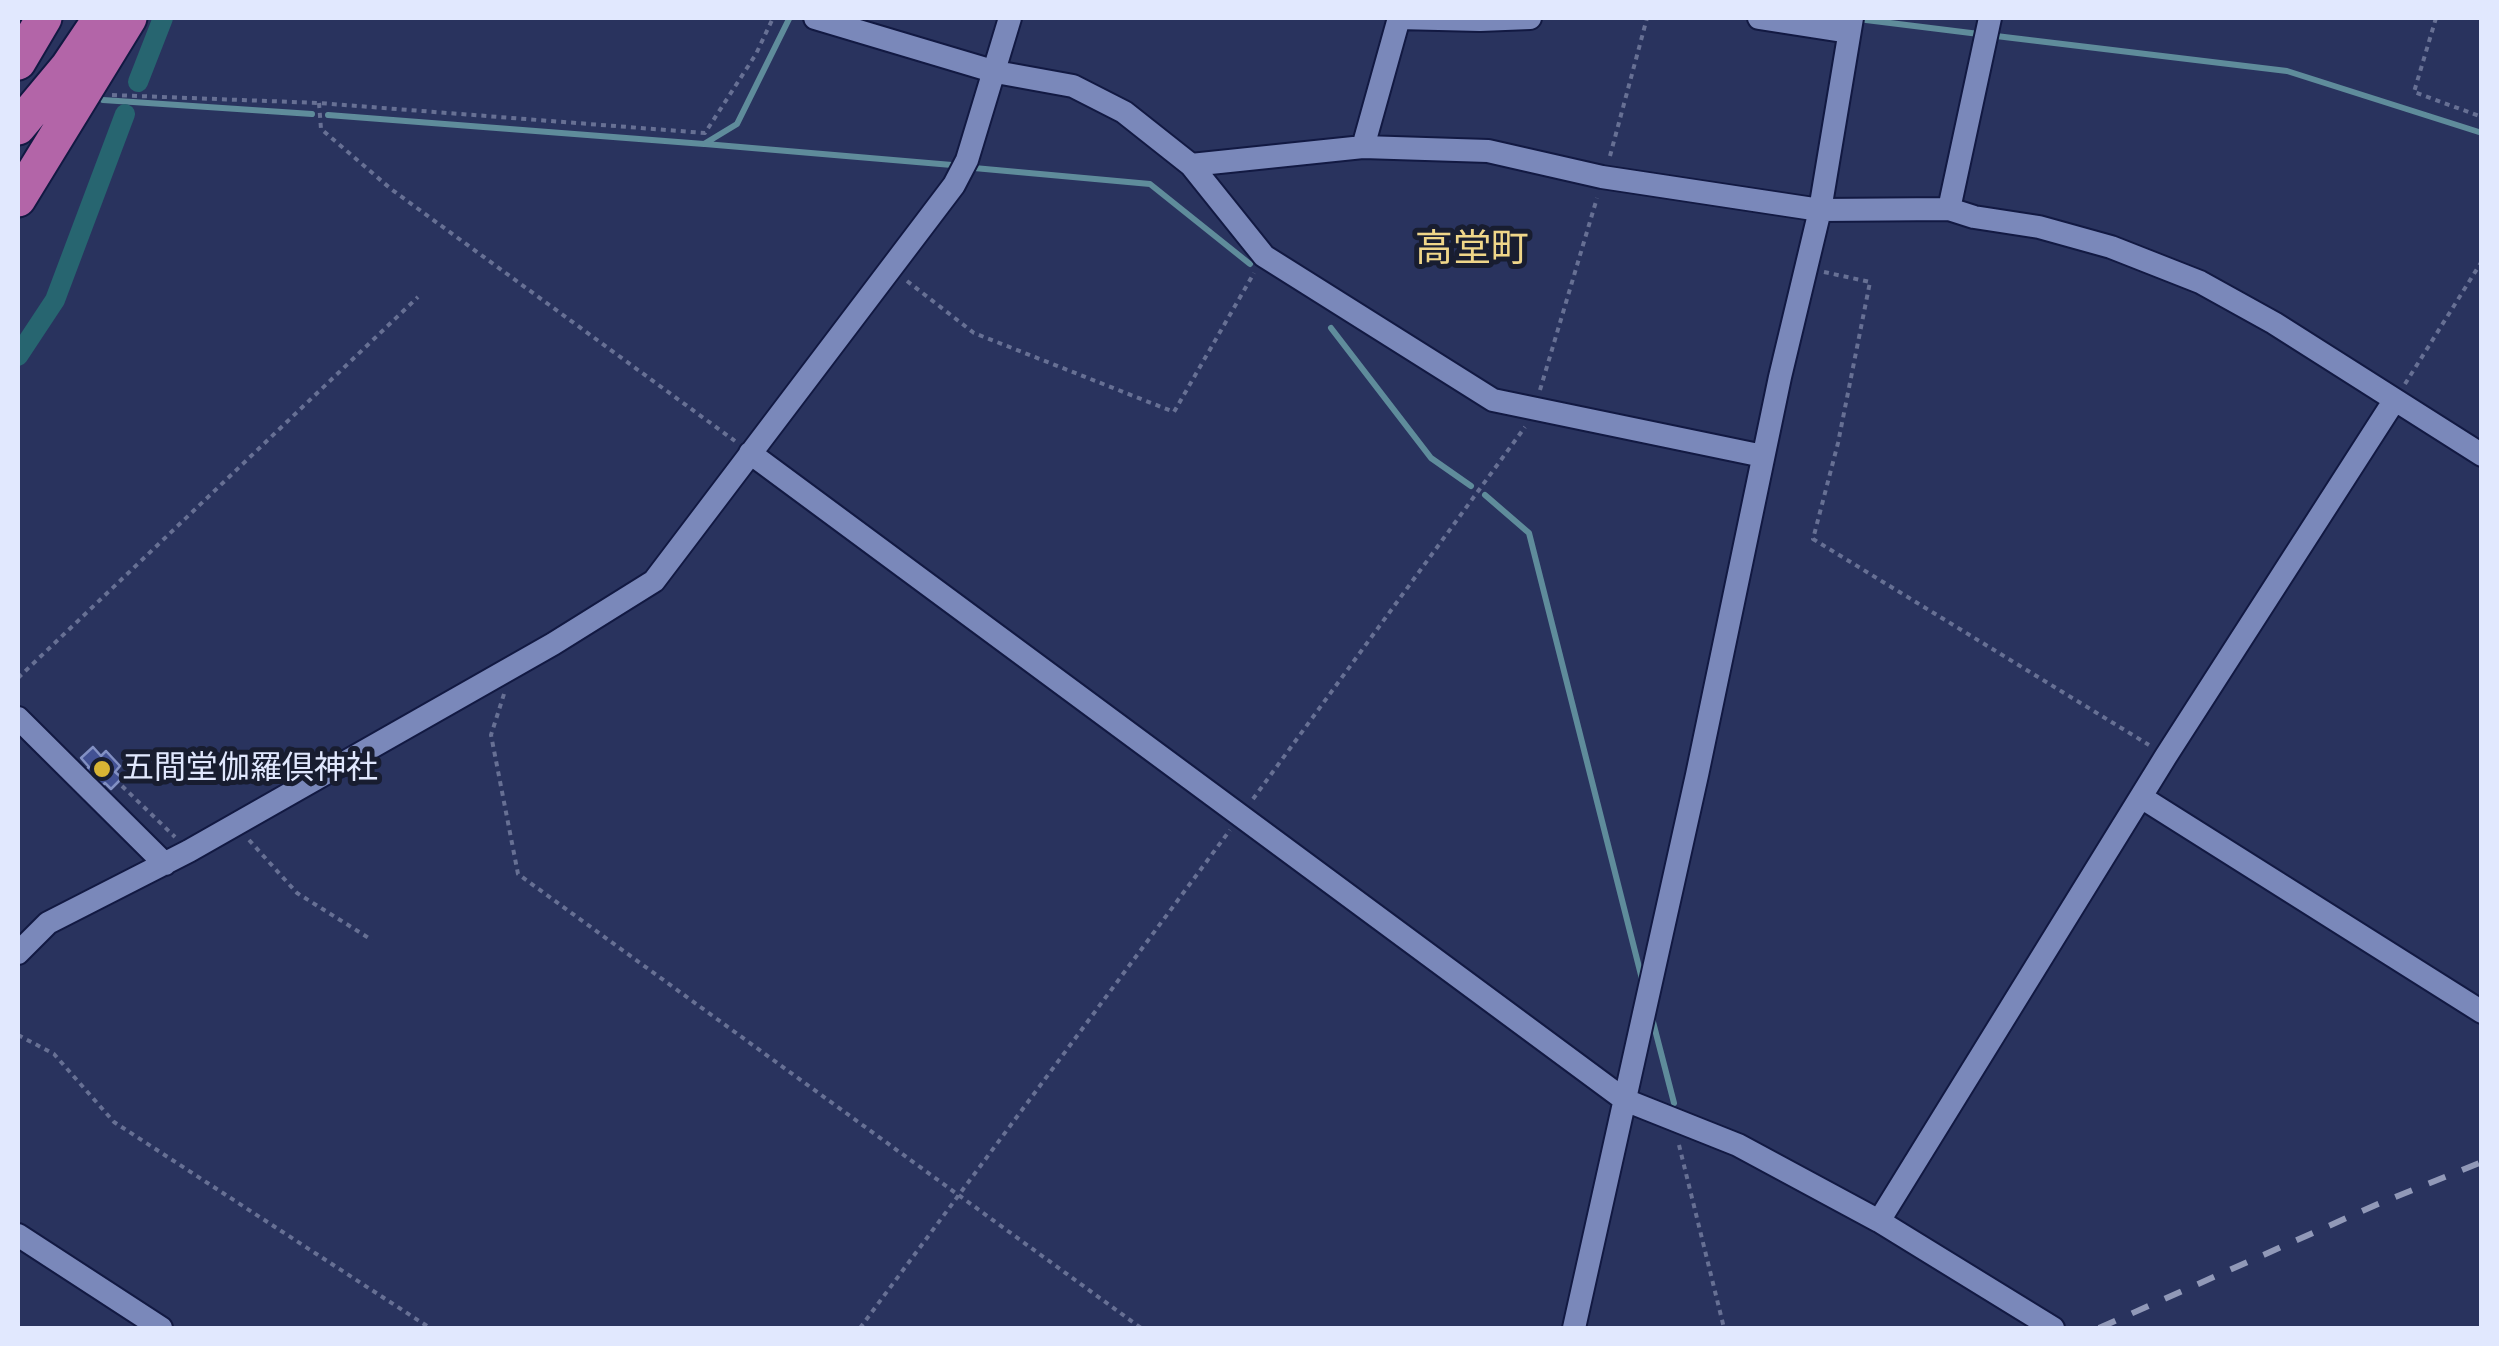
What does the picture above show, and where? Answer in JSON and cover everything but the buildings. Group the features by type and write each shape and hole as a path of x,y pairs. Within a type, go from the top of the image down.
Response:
{"highway":[{"path":"18,59 33,18"},
{"path":"18,59 44,18"},
{"path":"18,116 78,18"},
{"path":"18,126 68,67 101,18"},
{"path":"18,199 130,18"}],"street":[{"path":"815,18 865,26 996,72 1073,86 1124,112 1192,165 1264,256 1493,400 1763,456"},
{"path":"19,949 48,923 189,851 654,581 960,172 996,72 1010,18"},
{"path":"1364,147 1399,18 1530,18"},
{"path":"1574,1328 1804,268 1820,210 1850,25 1759,18"},
{"path":"1948,209 1990,18"},
{"path":"1192,165 1364,147 1488,151 1602,177 1820,210 1948,209 2039,228 2111,247 2200,282 2274,323 2482,455"},
{"path":"1879,1221 2166,756 2394,401"},
{"path":"750,452 1625,1100 1738,1145 1879,1221 2053,1328"},
{"path":"18,718 165,864"},
{"path":"2141,797 2482,1012"},
{"path":"18,1234 146,1325"}],"path":[{"path":"82,94 319,103 705,133 756,54 773,18"},
{"path":"860,1328 1524,430 1548,373 1647,18"},
{"path":"2436,18 2414,92 2482,117"},
{"path":"319,103 321,129 390,189 750,452"},
{"path":"890,268 974,334 1174,412 1264,256"},
{"path":"2394,401 2482,261"},
{"path":"1804,268 1870,282 1838,443 1813,539 2166,756"},
{"path":"18,678 418,297"},
{"path":"514,664 491,735 518,874 1141,1328"},
{"path":"122,786 189,851"},
{"path":"234,823 297,893 372,940"},
{"path":"18,1035 54,1054 114,1122 430,1328"},
{"path":"1672,1116 1724,1328"}],"waterway":[{"path":"138,82 163,18"},
{"path":"1832,18 1838,18"},
{"path":"328,115 704,144 737,124 789,19"},
{"path":"1866,20 1979,34"},
{"path":"1996,36 2287,71 2482,133"},
{"path":"103,100 312,114"},
{"path":"18,356 55,300 125,114"},
{"path":"705,144 952,165"},
{"path":"974,168 1150,184 1250,264"},
{"path":"1331,328 1431,458 1471,486"},
{"path":"1485,495 1529,533 1642,979"},
{"path":"1652,1018 1674,1103"}],"railway":[{"path":"2099,1328 2482,1162"}],"place":[{"name":"五間堂伽羅倶神社","path":"102,769"}],"district":[{"name":"高堂町","path":"1472,250"}]}
